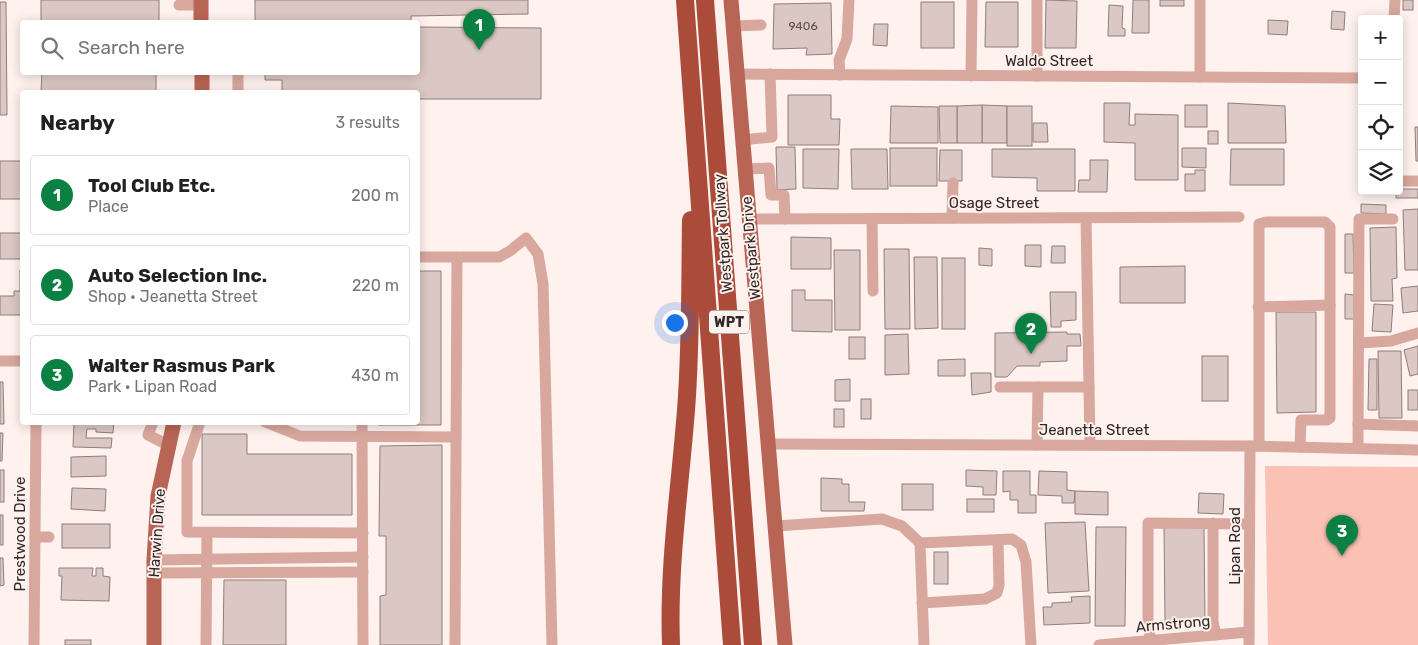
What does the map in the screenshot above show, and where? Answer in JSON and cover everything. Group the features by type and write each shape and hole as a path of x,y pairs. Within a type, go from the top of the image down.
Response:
{"highway":[{"name":"Westpark Tollway","path":"685,0 732,645"},
{"name":"Westpark Tollway","path":"705,0 753,645"},
{"path":"671,645 670,606 673,538 688,388 694,107"}],"main road":[{"name":"Westpark Drive","path":"731,0 748,219 770,444 785,645"},
{"path":"201,2 202,20"},
{"path":"202,75 202,90"},
{"name":"Harwin Drive","path":"154,645 154,567 158,496 173,425"}],"street":[{"path":"840,75 840,60 847,39 849,0"},
{"path":"971,76 972,0"},
{"path":"1037,0 1037,76"},
{"path":"1200,0 1200,77"},
{"path":"1394,15 1395,0"},
{"path":"179,5 201,2"},
{"path":"733,26 761,26"},
{"name":"Waldo Street","path":"737,74 1358,78"},
{"path":"742,140 772,137 770,74"},
{"path":"238,75 238,90"},
{"path":"744,169 769,168 771,195 784,195 785,219"},
{"path":"1403,181 1418,181"},
{"path":"952,218 953,183"},
{"name":"Osage Street","path":"748,219 1239,217"},
{"path":"1086,218 1090,445"},
{"path":"872,219 873,292"},
{"path":"1358,448 1359,219 1393,219"},
{"name":"Lipan Road","path":"1249,645 1250,524 1258,307 1258,228 1262,222 1328,223 1330,305"},
{"path":"420,257 499,257 526,238 538,254 543,271 552,645"},
{"path":"455,645 457,257"},
{"path":"1258,307 1330,305 1330,418 1327,420 1301,420 1300,447"},
{"path":"1359,343 1391,341 1418,334"},
{"path":"0,361 20,361"},
{"path":"1000,387 1089,387"},
{"path":"1036,445 1038,387"},
{"path":"1358,424 1418,426"},
{"name":"Prestwood Drive","path":"34,645 36,425"},
{"path":"152,425 148,435 168,445"},
{"path":"199,425 187,462 187,532 363,533"},
{"path":"272,425 300,436 456,437"},
{"path":"300,425 300,436"},
{"path":"362,425 363,645"},
{"name":"Jeanetta Street","path":"770,444 1254,446 1418,450"},
{"path":"776,526 882,519 902,526 920,543 924,645"},
{"path":"1151,640 1148,625 1148,523 1250,524"},
{"path":"1213,523 1214,622 1216,635"},
{"path":"206,645 207,533"},
{"path":"35,538 49,537"},
{"path":"922,603 985,599 997,593 998,540"},
{"path":"920,543 1018,541 1024,550 1026,562 1030,645"},
{"path":"154,567 206,560 363,557"},
{"path":"154,567 206,573 363,572"},
{"name":"Armstrong","path":"1100,645 1249,632"}],"shaded area":[{"path":"1265,466 1418,467 1418,645 1268,645"}],"building":[{"path":"41,0 159,0 159,20 41,20"},
{"path":"255,0 528,0 528,14 411,16 411,20 255,20"},
{"path":"1046,0 1077,1 1076,48 1045,48"},
{"path":"1133,0 1149,0 1149,33 1132,33"},
{"path":"1160,0 1184,0 1184,6 1160,6"},
{"path":"1403,0 1413,0 1413,10 1403,10"},
{"path":"0,2 6,2 7,115 0,115"},
{"path":"921,2 954,2 954,48 921,48"},
{"path":"986,2 1018,2 1018,47 985,47"},
{"path":"831,3 832,54 806,55 807,48 773,49 774,4"},
{"path":"1109,5 1123,6 1122,28 1125,29 1125,36 1108,36"},
{"path":"1332,11 1345,12 1344,30 1331,29"},
{"path":"1268,20 1288,21 1287,35 1268,34"},
{"path":"874,24 888,24 887,46 873,45"},
{"path":"420,27 541,28 541,99 420,99 420,90 282,90 282,80 265,80 265,75 420,75"},
{"path":"42,75 156,75 156,90 41,90"},
{"path":"788,95 831,95 831,119 840,119 839,145 788,145"},
{"path":"1104,103 1130,103 1129,125 1135,125 1135,114 1178,115 1178,180 1135,180 1135,143 1104,142"},
{"path":"1228,103 1285,106 1286,143 1228,143"},
{"path":"982,105 1007,106 1007,143 982,143"},
{"path":"982,105 982,143 957,143 957,106"},
{"path":"1185,105 1207,105 1207,127 1185,127"},
{"path":"891,106 938,107 938,143 890,143"},
{"path":"939,106 957,106 957,143 940,143"},
{"path":"1007,106 1032,106 1032,146 1007,146"},
{"path":"1033,123 1047,123 1048,142 1033,142"},
{"path":"1415,127 1418,127 1418,161 1416,161"},
{"path":"1208,131 1218,131 1218,144 1208,144"},
{"path":"776,147 795,147 796,189 777,190"},
{"path":"890,148 937,148 937,186 890,186"},
{"path":"1182,148 1206,148 1206,168 1182,167"},
{"path":"803,149 839,149 838,189 803,188"},
{"path":"851,149 887,149 888,189 852,189"},
{"path":"992,149 1075,149 1075,191 1037,191 1037,178 992,177"},
{"path":"1231,149 1284,149 1284,185 1230,185"},
{"path":"940,150 962,150 962,181 939,181"},
{"path":"1090,160 1108,160 1107,192 1078,192 1079,180 1090,180"},
{"path":"0,161 20,161 20,199 0,199"},
{"path":"1195,170 1205,170 1205,191 1185,191 1185,174 1195,174"},
{"path":"1403,189 1418,189 1418,198 1396,198 1396,195 1403,195"},
{"path":"1361,204 1386,205 1386,214 1361,213"},
{"path":"1418,209 1418,270 1405,270 1403,210"},
{"path":"1396,227 1397,278 1392,279 1393,301 1371,301 1370,228"},
{"path":"0,233 20,233 20,259 0,259"},
{"path":"1345,234 1353,234 1354,273 1345,273"},
{"path":"791,237 831,238 831,269 791,269"},
{"path":"1025,245 1041,245 1041,267 1025,266"},
{"path":"1052,246 1065,246 1065,263 1051,263"},
{"path":"979,248 992,249 992,266 979,265"},
{"path":"884,249 909,249 910,329 885,329"},
{"path":"834,250 860,250 860,330 835,330"},
{"path":"914,257 937,257 938,328 915,329"},
{"path":"942,258 965,258 965,329 942,329"},
{"path":"1185,266 1185,303 1120,303 1120,267"},
{"path":"420,271 441,271 441,425 420,425"},
{"path":"1418,286 1418,311 1403,313 1401,288"},
{"path":"792,290 805,290 805,300 832,300 832,332 792,331"},
{"path":"14,291 20,291 20,315 0,315 0,296 14,296"},
{"path":"1050,292 1076,292 1076,320 1061,321 1061,327 1051,327"},
{"path":"1345,294 1354,295 1354,319 1345,319"},
{"path":"1374,304 1393,305 1391,332 1372,331"},
{"path":"1276,312 1316,312 1316,412 1277,413"},
{"path":"1067,332 1067,334 1080,334 1081,346 1067,346 1067,361 1040,362 1040,366 1017,366 1007,377 995,377 995,333"},
{"path":"908,334 909,374 885,375 885,335"},
{"path":"849,337 865,337 865,359 849,359"},
{"path":"1418,346 1418,374 1410,376 1404,350"},
{"path":"1378,351 1401,351 1402,418 1379,418"},
{"path":"1202,356 1228,356 1228,401 1202,401"},
{"path":"965,359 965,376 938,376 938,360"},
{"path":"1369,359 1377,359 1377,410 1368,410"},
{"path":"971,373 991,373 991,392 972,395"},
{"path":"850,379 850,401 835,401 835,380"},
{"path":"0,382 3,382 4,424 0,424"},
{"path":"1408,390 1418,390 1418,410 1408,410"},
{"path":"861,399 871,399 871,419 861,419"},
{"path":"834,409 844,409 844,427 834,427"},
{"path":"74,425 114,425 113,433 96,432 96,429 87,429 86,438 112,438 111,448 73,447"},
{"path":"0,433 3,433 2,461 0,461"},
{"path":"202,434 247,434 247,454 352,454 352,515 202,515"},
{"path":"442,445 442,645 380,645 380,596 386,595 386,536 379,536 380,446"},
{"path":"106,456 106,476 71,477 71,457"},
{"path":"0,470 4,470 4,502 0,502"},
{"path":"966,470 997,471 996,495 983,495 983,487 966,486"},
{"path":"1003,471 1030,471 1030,495 1036,495 1036,513 1018,513 1018,500 1010,500 1010,491 1003,492"},
{"path":"1039,471 1067,472 1067,490 1075,491 1074,503 1062,503 1062,496 1038,495"},
{"path":"821,478 842,479 842,484 849,484 849,502 865,502 864,511 821,511"},
{"path":"902,484 933,484 933,510 902,510"},
{"path":"72,488 106,489 105,511 71,509"},
{"path":"1075,491 1108,492 1108,515 1075,514"},
{"path":"1199,493 1224,494 1223,514 1198,513"},
{"path":"967,499 994,499 994,512 967,512"},
{"path":"0,515 3,515 3,545 0,545"},
{"path":"1085,522 1089,591 1048,593 1045,523"},
{"path":"62,524 110,524 110,548 62,548"},
{"path":"1096,527 1126,527 1125,626 1095,626"},
{"path":"1164,527 1204,527 1205,622 1165,622"},
{"path":"934,552 948,552 948,584 934,584"},
{"path":"0,558 3,558 4,585 0,586"},
{"path":"59,568 93,568 92,576 96,576 96,568 103,568 103,576 110,577 109,601 61,600 62,576 59,576"},
{"path":"224,580 286,580 286,645 223,645"},
{"path":"1090,596 1090,623 1044,625 1043,607 1052,607 1052,603 1072,602 1071,597"},
{"path":"65,640 91,640 91,645 65,645"}],"place":[{"name":"Tool Club Etc.","path":"479,50"},
{"name":"Auto Selection Inc.","path":"1031,354"},
{"name":"Walter Rasmus Park","path":"1342,556"}]}
